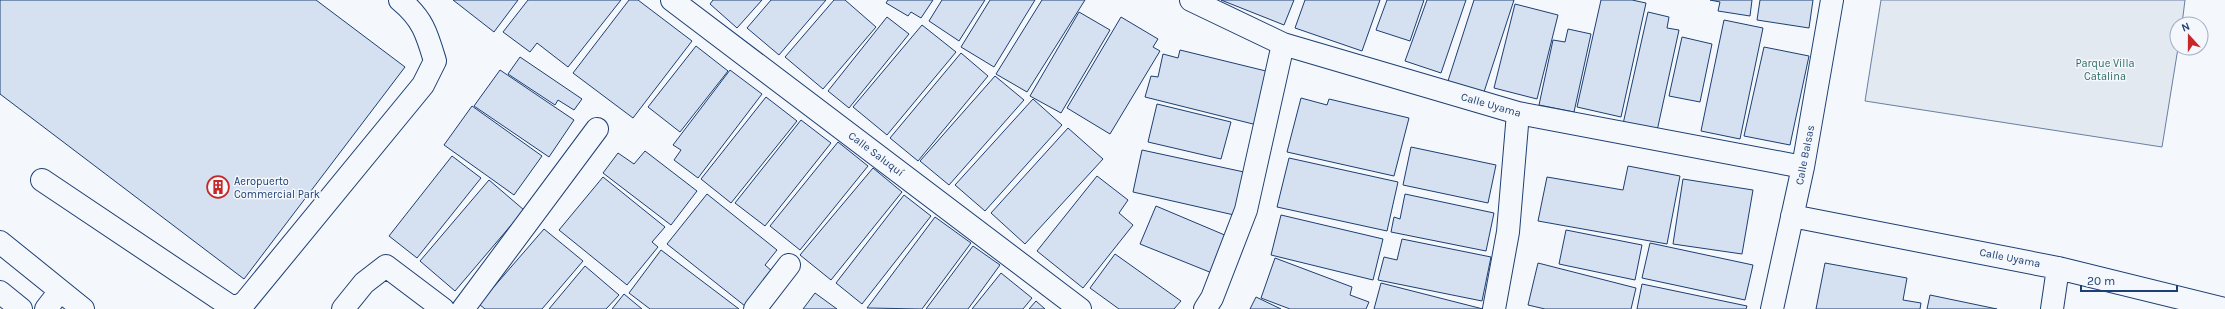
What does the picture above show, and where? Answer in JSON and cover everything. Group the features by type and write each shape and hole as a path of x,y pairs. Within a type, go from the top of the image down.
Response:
{"street":[{"path":"42,180 230,306 238,306 245,302 423,85 435,61 425,29 410,8 400,0"},
{"name":"Calle Saluquí","path":"672,0 1080,309"},
{"name":"Calle Uyama","path":"1191,0 1283,44 1518,113 1803,167"},
{"name":"Calle Balsas","path":"1772,309 1803,167 1832,0"},
{"path":"1204,309 1212,298 1246,210 1283,44"},
{"path":"1494,309 1508,232 1518,113"},
{"path":"462,309 597,129"},
{"name":"Calle Uyama","path":"1792,216 2058,268 2225,309"},
{"path":"0,242 83,309"},
{"path":"755,309 789,265"},
{"path":"343,309 364,283 386,266 443,309"},
{"path":"2052,309 2058,268"},
{"path":"46,309 60,291"},
{"path":"0,292 21,309"}],"green space":[{"name":"Parque Villa Catalina","path":"1881,0 2185,0 2183,16 2169,16 2169,56 2177,56 2162,147 1865,101"}],"building":[{"name":"Aeropuerto Commercial Park","path":"0,0 316,0 405,67 244,279 0,94"},
{"path":"453,0 518,0 494,32"},
{"path":"528,0 621,0 568,67 537,43 530,52 503,32"},
{"path":"629,0 638,0 692,41 633,118 573,73"},
{"path":"713,0 762,0 737,28 710,4"},
{"path":"771,0 826,0 779,55 747,28"},
{"path":"834,0 845,0 876,27 823,89 785,57"},
{"path":"888,0 933,0 921,18 911,12 908,16 886,3"},
{"path":"942,0 985,0 959,41 929,21"},
{"path":"990,0 1035,0 994,67 961,47"},
{"path":"1042,0 1085,0 1027,92 996,74"},
{"path":"1221,0 1294,0 1284,25"},
{"path":"1305,0 1380,0 1362,51 1295,28"},
{"path":"1387,0 1424,0 1410,41 1376,30"},
{"path":"1427,0 1466,0 1441,73 1405,61"},
{"path":"1474,0 1514,0 1483,95 1447,84"},
{"path":"1601,0 1632,0 1646,3 1621,117 1577,107"},
{"path":"1710,0 1752,0 1750,16 1718,11 1720,2"},
{"path":"1760,0 1813,0 1809,28 1757,20"},
{"path":"1515,4 1558,15 1537,99 1494,88"},
{"path":"1079,12 1110,30 1061,113 1030,96"},
{"path":"1648,12 1669,17 1667,28 1679,30 1657,131 1623,124"},
{"path":"887,17 909,34 849,108 828,91"},
{"path":"1121,17 1158,39 1153,47 1160,51 1110,134 1067,108"},
{"path":"1724,20 1763,28 1740,139 1701,131"},
{"path":"922,25 956,52 887,135 853,107"},
{"path":"1568,29 1591,34 1574,112 1539,105 1553,40 1565,42"},
{"path":"1682,37 1712,44 1700,102 1669,96"},
{"path":"696,46 728,71 680,132 648,107"},
{"path":"1764,47 1809,56 1790,145 1744,136"},
{"path":"1180,50 1270,72 1257,125 1145,97 1151,76 1158,77 1163,54 1178,58"},
{"path":"961,53 988,76 918,161 890,138"},
{"path":"520,57 582,99 574,110 558,100 555,105 508,74"},
{"path":"500,70 574,120 549,157 474,106"},
{"path":"730,70 762,94 698,178 674,160 681,150 673,145"},
{"path":"995,76 1024,100 949,185 920,161"},
{"path":"766,97 797,121 731,203 701,179"},
{"path":"1301,98 1327,105 1329,99 1409,118 1394,176 1287,152"},
{"path":"1033,99 1062,125 985,211 955,185"},
{"path":"1157,104 1231,122 1221,159 1148,142"},
{"path":"472,106 542,156 514,195 444,145"},
{"path":"801,120 831,143 765,226 735,203"},
{"path":"1068,128 1103,159 1025,244 991,213"},
{"path":"838,142 868,166 800,250 770,226"},
{"path":"1411,147 1496,165 1488,203 1403,185"},
{"path":"1142,150 1244,172 1234,215 1133,192"},
{"path":"645,151 697,191 671,225 603,173 618,153 634,164"},
{"path":"452,156 481,178 417,258 389,236"},
{"path":"1289,158 1398,182 1387,231 1277,207"},
{"path":"1628,166 1680,176 1667,244 1538,221 1547,177 1623,190"},
{"path":"873,168 902,192 831,280 800,255"},
{"path":"1097,176 1128,200 1119,213 1133,225 1083,288 1037,251"},
{"path":"603,177 665,227 652,242 658,247 627,285 559,230"},
{"path":"1683,179 1753,190 1742,254 1673,244"},
{"path":"489,180 524,210 455,291 420,261"},
{"path":"707,194 777,250 765,265 773,272 745,306 667,244"},
{"path":"1405,194 1494,213 1486,251 1391,232 1394,217 1400,219"},
{"path":"904,195 931,216 862,304 836,283"},
{"path":"1156,206 1227,236 1212,273 1140,244"},
{"path":"1281,215 1383,239 1373,280 1271,255"},
{"path":"935,217 971,243 922,309 867,308"},
{"path":"544,229 583,261 542,309 485,309 479,304"},
{"path":"1566,230 1642,245 1635,280 1559,264"},
{"path":"1402,239 1491,257 1482,301 1378,280 1384,257 1397,260"},
{"path":"1650,243 1753,265 1745,300 1642,278"},
{"path":"973,246 1000,265 968,309 926,309"},
{"path":"661,250 739,309 650,309 629,293"},
{"path":"1115,254 1181,301 1174,309 1119,309 1090,288"},
{"path":"1275,258 1352,287 1350,295 1369,302 1366,309 1290,309 1261,298"},
{"path":"1538,263 1636,288 1631,309 1545,309 1528,305"},
{"path":"1825,263 1907,278 1903,300 1921,303 1920,309 1816,309"},
{"path":"585,266 619,295 606,309 549,309"},
{"path":"1001,273 1032,298 1023,309 972,309"},
{"path":"1381,283 1483,309 1374,309"},
{"path":"1642,284 1747,306 1746,309 1637,309"},
{"path":"815,293 837,309 803,309"},
{"path":"624,294 642,309 612,309"},
{"path":"1930,295 1997,309 1927,309"},
{"path":"1256,297 1281,309 1250,309"},
{"path":"1036,301 1045,309 1029,309"}],"place":[{"name":"Aeropuerto Commercial Park","path":"218,187"}]}
